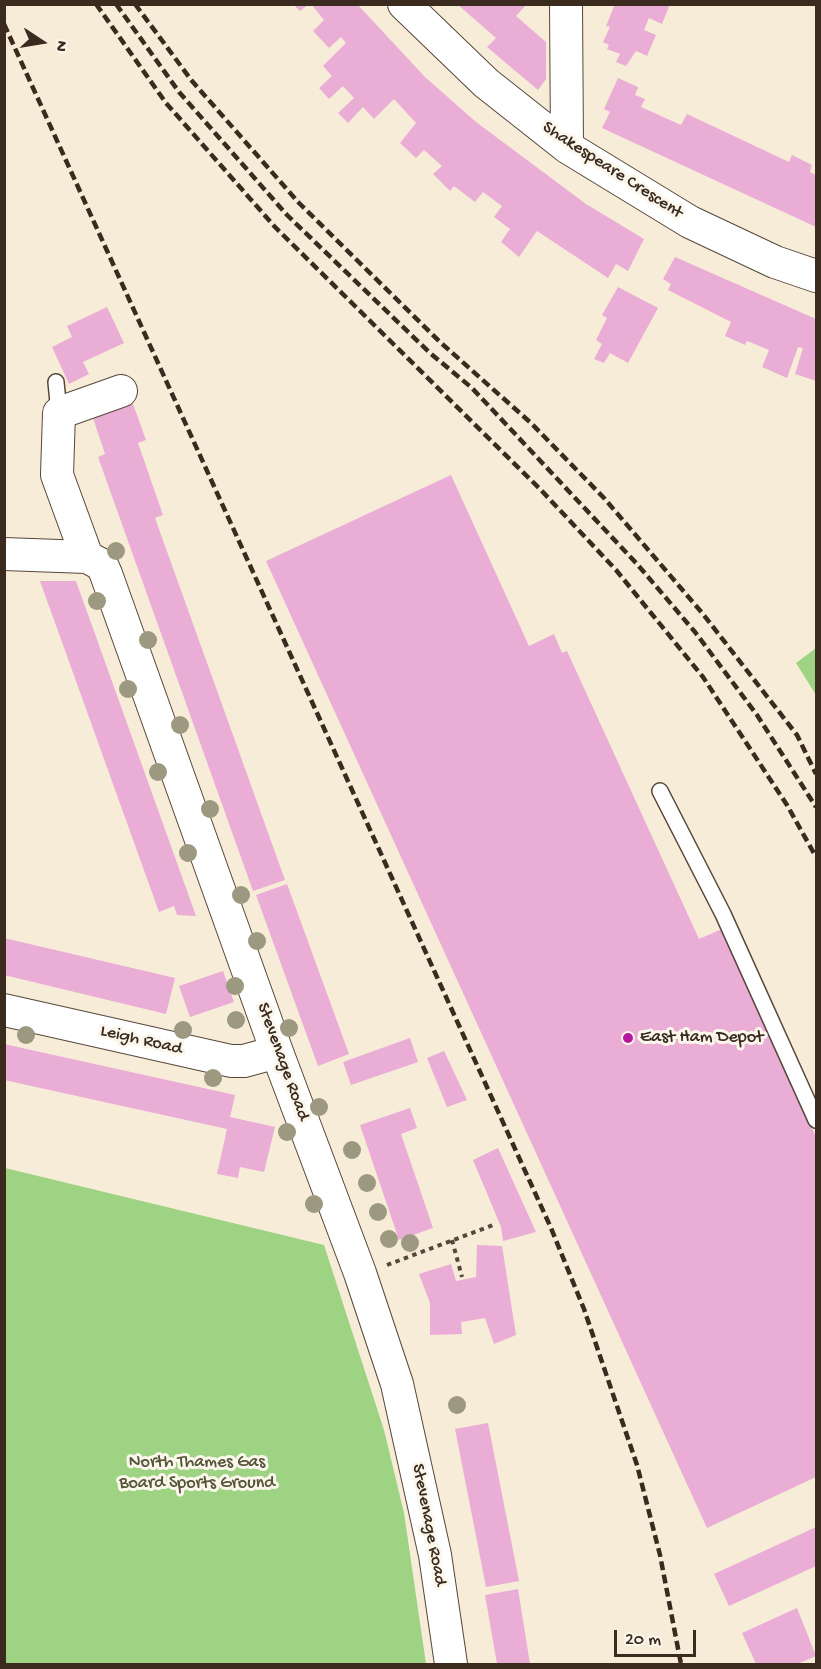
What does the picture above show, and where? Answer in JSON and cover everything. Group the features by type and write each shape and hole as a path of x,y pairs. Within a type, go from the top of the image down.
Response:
{"street":[{"name":"Shakespeare Crescent","path":"404,4 486,82 567,147 690,222 775,262 816,276"},
{"path":"566,4 567,147"},
{"path":"4,554 87,557 57,475 59,413 121,391"},
{"name":"Stevenage Road","path":"87,557 102,565 106,574 277,1052 360,1273 397,1384 414,1452 435,1555 451,1665"},
{"name":"Leigh Road","path":"4,1010 231,1061 244,1061 277,1052"}],"lane":[{"path":"56,382 59,413"},
{"path":"660,791 723,914 816,1120"}],"path":[{"path":"360,1273 495,1224"},
{"path":"452,1240 462,1277"}],"green space":[{"path":"816,648 816,695 796,663"},
{"name":"North Thames Gas Board Sports Ground","path":"5,1168 324,1245 384,1430 404,1513 426,1664 5,1664"}],"building":[{"path":"293,4 309,4 300,11"},
{"path":"311,4 357,4 425,77 476,122 586,204 644,239 628,271 616,264 608,278 537,231 519,257 501,242 510,229 494,217 502,206 483,192 475,202 454,186 450,191 433,174 442,166 424,150 416,158 400,143 416,123 394,99 374,119 363,107 348,123 338,113 354,98 343,86 329,99 319,88 332,76 323,66 346,43 341,37 329,48 313,31 324,20"},
{"path":"457,4 527,4 516,16 546,42 546,79 538,90 487,47 496,38"},
{"path":"615,4 670,4 662,24 649,18 644,30 656,35 647,56 636,51 626,66 616,62 620,54 607,49 609,45 603,42 610,27 606,26"},
{"path":"618,78 638,87 635,95 645,99 641,107 681,125 687,114 789,162 792,155 812,165 810,172 816,175 816,227 602,128 610,112 604,109"},
{"path":"675,257 816,319 816,381 795,374 803,348 798,347 787,378 762,367 769,350 747,341 745,345 725,336 731,322 668,290 671,284 663,279"},
{"path":"618,287 658,308 628,363 610,353 604,363 594,359 602,344 596,340 607,318 602,315"},
{"path":"107,307 124,343 83,362 89,374 69,384 52,347 72,337 67,326"},
{"path":"133,404 146,440 138,443 163,515 155,518 285,880 253,891 98,457 105,454 93,418"},
{"name":"East Ham Depot","path":"451,475 529,646 554,634 562,653 567,651 699,939 722,929 816,1137 816,1477 707,1528 266,561"},
{"path":"40,581 76,581 196,916 177,915 174,906 159,912"},
{"path":"287,884 349,1054 318,1066 256,895"},
{"path":"4,938 175,978 166,1014 4,975"},
{"path":"223,971 234,1002 190,1017 179,986"},
{"path":"410,1038 418,1062 351,1085 343,1062"},
{"path":"4,1044 235,1095 230,1117 275,1127 264,1172 240,1167 238,1178 217,1174 227,1129 4,1080"},
{"path":"444,1051 467,1100 447,1107 427,1058"},
{"path":"410,1108 417,1128 401,1134 433,1228 399,1240 360,1125"},
{"path":"498,1148 536,1232 503,1241 501,1227 473,1160"},
{"path":"477,1245 502,1246 516,1335 494,1344 485,1318 461,1322 462,1334 430,1335 430,1303 419,1274 451,1264 456,1281 476,1277"},
{"path":"488,1423 519,1581 486,1587 455,1429"},
{"path":"816,1527 816,1566 729,1606 714,1574"},
{"path":"518,1589 530,1664 497,1664 485,1595"},
{"path":"797,1608 816,1656 797,1664 756,1664 742,1633"}],"railway":[{"path":"96,4 166,103 275,227 540,489 616,570 703,677 787,805 816,857"},
{"path":"116,4 179,92 287,215 430,353 472,388 637,564 695,632 757,715 816,807"},
{"path":"135,4 192,81 299,203 440,342 531,423 604,498 703,614 797,735 816,774"},
{"path":"4,24 551,1228 584,1309 637,1465 660,1555 681,1664"}],"place":[{"name":"East Ham Depot","path":"628,1038"}]}
